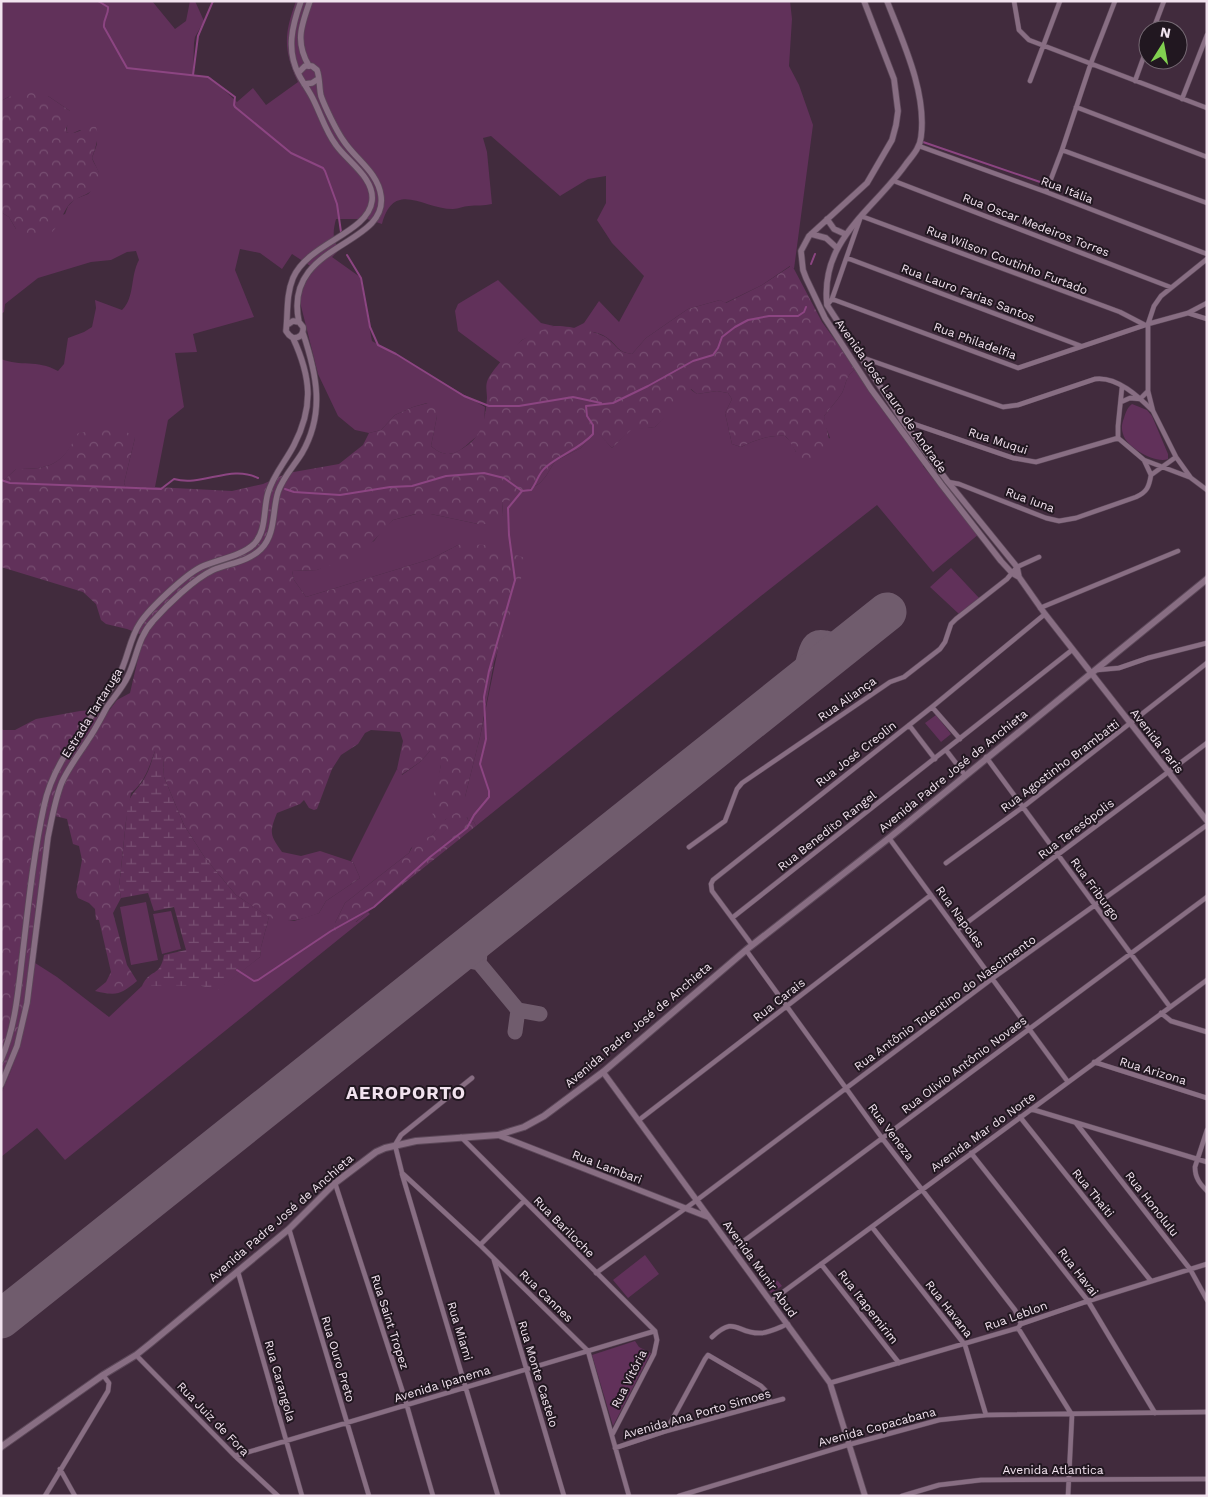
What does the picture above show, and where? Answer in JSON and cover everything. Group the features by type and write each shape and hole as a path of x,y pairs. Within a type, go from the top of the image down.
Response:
{"main road":[{"name":"Avenida Padre José de Anchieta","path":"1,1447 136,1354 289,1229 335,1183 365,1159 385,1148 416,1141 460,1136 498,1135 524,1127 544,1116 603,1072 752,945 890,838 986,757 1207,579"}],"street":[{"path":"300,1 292,29 292,54 298,74 336,146 365,179 370,188 372,201 368,214 362,221 311,255 293,277 290,289 287,333 294,338 303,333 303,327 299,322 297,314 298,294 305,277 318,260 373,223 381,204 380,191 374,176 347,146 339,133 322,97 317,70 309,66 300,45 300,32 310,1"},
{"name":"Avenida José Lauro de Andrade","path":"864,1 894,79 898,111 897,118 892,140 872,176 811,234 804,244 801,251 804,270 825,318 871,388 940,484 1012,573 1019,577"},
{"path":"887,1 907,54 921,104 920,142"},
{"path":"1014,1 1019,30 1029,40 1207,108"},
{"path":"1030,81 1060,1"},
{"path":"1046,192 1091,63 1115,1"},
{"path":"1157,20 1164,1"},
{"path":"1182,99 1207,35"},
{"path":"298,74 302,68 309,66"},
{"path":"1135,81 1139,70"},
{"path":"304,84 312,83 318,79"},
{"path":"1076,107 1207,157"},
{"name":"Avenida José Lauro de Andrade","path":"920,142 894,181 845,234 837,248 825,293 827,305 859,357 902,420 948,482 1017,567 1019,577 1044,614 1072,650"},
{"name":"Rua Itália","path":"920,142 1207,254"},
{"path":"1062,150 1207,203"},
{"name":"Rua Oscar Medeiros Torres","path":"894,181 1170,288"},
{"path":"827,305 832,299 861,216"},
{"name":"Rua Wilson Coutinho Furtado","path":"861,216 1120,312 1146,324"},
{"path":"827,220 834,229 845,234"},
{"path":"811,234 826,238 837,248"},
{"name":"Rua Lauro Farias Santos","path":"847,258 1081,346"},
{"path":"1191,478 1176,457 1153,411 1148,391 1146,324 1154,306 1170,288 1207,260"},
{"name":"Rua Philadelfia","path":"832,299 1018,368 1146,324 1188,313 1207,304"},
{"path":"1188,313 1207,319"},
{"path":"287,325 293,321 299,322"},
{"name":"Estrada Tartaruga","path":"1,1085 17,1046 27,1003 48,837 53,809 63,781 128,676 140,639 152,622 200,579 212,571 247,558 260,550 267,542 271,534 273,512 280,486 302,453 316,411 317,385 303,333"},
{"name":"Estrada Tartaruga","path":"1,1060 13,1024 35,856 50,786 82,729 122,669 134,632 140,623 151,610 198,568 236,554 253,545 260,534 268,492 277,473 294,446 307,409 308,385 306,372 294,338"},
{"path":"859,357 1003,407 1018,405 1095,379 1108,379 1140,399 1153,411"},
{"path":"1122,387 1118,438 1144,460 1191,478 1207,490"},
{"path":"1140,399 1148,391"},
{"path":"1121,402 1130,398 1140,399"},
{"name":"Rua Muqui","path":"902,420 1013,458 1036,462 1118,438"},
{"path":"1144,460 1151,475 1176,457"},
{"name":"Rua Iuna","path":"948,482 959,484 1038,515 1059,521 1076,518 1140,495 1149,486 1151,475"},
{"path":"1040,608 1178,551"},
{"path":"1017,567 1040,557"},
{"name":"Rua Aliança","path":"689,847 725,821 737,789 742,783 890,682 904,677 943,646 951,624 956,619 1007,579 1017,567"},
{"name":"Rua José Creolin","path":"752,945 712,891 711,884 713,880 932,707 1044,614"},
{"path":"1093,672 1119,668 1148,658 1207,643"},
{"name":"Avenida Paris","path":"1072,650 1093,672 1207,823"},
{"name":"Rua Benedito Rangel","path":"732,918 1072,650"},
{"name":"Rua Agostinho Brambatti","path":"946,863 1023,808 1207,663"},
{"path":"932,707 960,739"},
{"path":"909,725 935,759"},
{"name":"Rua Teresópolis","path":"957,930 1207,743"},
{"path":"946,750 965,775"},
{"name":"Rua Friburgo","path":"986,757 1170,1007"},
{"name":"Rua Antônio Tolentino do Nascimento","path":"596,1273 697,1200 993,978 1095,906 1207,823"},
{"name":"Rua Napoles","path":"890,838 1068,1082"},
{"name":"Rua Carais","path":"639,1120 931,895"},
{"name":"Rua Olivio Antônio Novaes","path":"733,1249 1207,897"},
{"name":"Rua Veneza","path":"746,950 882,1138 1015,1310 1020,1326 1072,1415"},
{"name":"Avenida Mar do Norte","path":"771,1301 1207,980"},
{"path":"1161,1013 1171,1021 1207,1032"},
{"name":"Rua Arizona","path":"1094,1062 1207,1098"},
{"name":"Avenida Munir Abud","path":"603,1072 830,1383 865,1496"},
{"path":"402,1173 396,1145 401,1135 472,1078"},
{"path":"1031,1109 1207,1162"},
{"name":"Rua Thaiti","path":"1020,1117 1152,1281"},
{"name":"Rua Honolulu","path":"1076,1123 1190,1269 1207,1300"},
{"path":"1207,1130 1197,1159 1195,1174 1198,1181 1207,1191"},
{"name":"Rua Lambari","path":"498,1135 710,1217"},
{"name":"Rua Bariloche","path":"460,1136 655,1331"},
{"name":"Rua Havai","path":"971,1153 1088,1301 1155,1413"},
{"name":"Rua Cannes","path":"402,1173 480,1245 588,1351 629,1496"},
{"name":"Rua Miami","path":"402,1173 498,1496"},
{"name":"Rua Saint Tropez","path":"335,1183 433,1496"},
{"path":"480,1245 524,1201"},
{"name":"Rua Havana","path":"872,1226 965,1345 986,1415"},
{"name":"Rua Ouro Preto","path":"289,1229 368,1496"},
{"name":"Rua Monte Castelo","path":"493,1258 564,1496"},
{"name":"Rua Itapemirim","path":"821,1264 899,1363"},
{"name":"Rua Leblon","path":"830,1383 965,1345 1088,1301 1207,1264"},
{"name":"Rua Carangola","path":"238,1272 302,1496"},
{"path":"712,1337 729,1325 763,1333 788,1324"},
{"name":"Avenida Ipanema","path":"234,1456 655,1331"},
{"name":"Rua Vitória","path":"612,1435 654,1354 657,1340 655,1331"},
{"name":"Rua Juiz de Fora","path":"136,1354 234,1456 278,1496"},
{"path":"666,1431 708,1355 761,1386 766,1391 770,1402"},
{"path":"45,1496 108,1391 109,1383 103,1375"},
{"name":"Avenida Ana Porto Simoes","path":"615,1448 666,1431 784,1399"},
{"name":"Avenida Copacabana","path":"679,1496 850,1444 938,1420 986,1415 1207,1412"},
{"path":"1068,1496 1072,1415"},
{"path":"60,1469 75,1496"},
{"name":"Avenida Atlantica","path":"902,1496 960,1481 1207,1479"}],"green space":[{"path":"1,1 152,1 175,29 186,21 190,1 195,1 204,21 195,37 193,75 210,77 237,102 253,88 266,105 298,82 293,71 287,42 289,23 296,1 790,1 792,19 789,66 799,85 813,125 794,269 790,266 762,285 725,303 720,300 688,309 646,338 632,354 623,352 603,335 572,329 584,323 599,301 619,322 644,276 612,243 597,220 606,203 606,176 588,179 560,196 491,136 483,138 487,152 492,204 453,209 402,199 394,203 387,210 382,224 367,219 336,219 334,227 335,242 339,250 332,257 360,277 372,341 485,407 483,428 477,436 460,450 455,453 446,454 431,446 437,416 427,403 395,415 381,430 369,433 355,430 338,416 318,374 300,302 305,284 315,269 292,254 282,269 260,253 240,249 235,270 254,317 193,334 197,352 175,353 184,407 168,420 155,487 126,488 124,483 135,438 92,432 79,433 67,452 54,463 38,468 16,469 1,483 1,359 15,363 43,365 58,371 64,364 68,338 92,327 96,308 95,300 122,310 126,305 139,260 136,251 127,252 111,260 91,262 38,278 5,304 4,312 1,314 1,212 9,217 16,229 65,214 68,206 75,199 88,194 97,185 99,173 92,158 97,144 97,131 80,130 71,134 66,132 70,111 48,96 10,96 1,101"},
{"path":"30,90 48,96 70,111 70,122 66,132 74,133 88,127 96,127 97,135 97,143 92,158 99,174 98,184 91,192 72,202 54,231 42,237 16,229 9,217 1,212 1,101 18,92"},
{"path":"791,266 822,322 856,369 850,374 842,393 824,416 831,448 824,457 815,462 806,461 797,453 785,436 762,438 741,447 732,444 725,413 732,399 728,393 717,391 697,394 691,389 689,394 655,427 631,430 612,448 596,431 581,448 555,461 540,483 511,500 502,502 503,515 495,524 478,524 431,514 415,514 393,520 361,554 317,570 292,571 294,580 306,597 431,559 460,544 486,545 525,558 520,584 494,662 480,737 465,797 433,821 432,802 441,765 441,751 430,751 420,762 401,775 397,769 403,741 400,732 371,730 365,733 358,744 341,755 332,769 317,809 309,808 304,800 300,804 277,813 272,830 275,842 282,852 301,856 320,851 353,862 360,878 326,901 319,913 295,920 277,920 270,918 236,895 205,858 184,825 164,777 163,757 155,751 143,779 131,793 119,887 121,898 113,913 127,965 137,981 118,993 108,994 95,991 106,982 111,972 99,920 96,920 95,909 89,903 78,898 76,892 82,860 79,846 73,844 67,819 55,816 47,845 23,1024 12,1068 1,1094 1,728 3,730 15,730 36,719 80,711 92,710 105,716 117,700 130,693 145,636 106,624 101,620 96,604 83,592 1,567 1,483 16,469 38,468 54,463 66,452 78,433 116,429 129,433 135,438 124,483 126,488 155,487 232,491 263,484 288,473 339,464 363,445 369,433 381,430 395,415 428,403 434,404 437,416 431,446 437,451 451,454 472,441 481,429 486,407 488,379 498,364 527,337 552,326 574,328 603,336 620,350 632,354 646,338 688,309 720,300 726,303 762,285"},
{"path":"498,280 541,323 554,326 522,340 501,363 458,331 455,311 458,304"},
{"path":"856,369 923,466 979,534 933,572 877,505 476,826 467,817 446,819 431,836 411,848 409,853 345,903 335,923 356,922 368,912 370,914 65,1160 37,1128 1,1157 1,1094 12,1068 32,961 57,977 109,1017 142,986 201,986 218,989 260,957 269,917 294,921 319,913 326,901 360,878 351,861 397,769 402,775 420,762 430,751 441,750 438,781 465,797 480,737 498,649 460,544 431,559 306,597 294,580 292,571 317,570 374,541 393,520 416,514 431,514 478,524 503,515 502,501 529,490 540,483 555,461 581,448 596,430 612,448 631,429 655,427 690,389 697,394 717,391 728,393 732,399 725,413 732,444 741,447 762,438 785,436 791,442 796,452 830,438 824,416 842,393 850,374"},
{"path":"1132,404 1147,410 1152,416 1168,454 1168,459 1162,460 1149,457 1135,449 1125,439 1122,432 1122,424 1127,410"},
{"path":"951,568 980,599 959,614 930,587"},
{"path":"936,715 951,734 941,742 925,723"},
{"path":"155,751 159,751 163,757 164,777 184,825 205,858 236,895 269,917 260,957 218,990 201,986 142,986 145,980 160,967 164,955 186,950 174,907 154,911 148,893 121,898 119,887 128,803 146,776"},
{"path":"460,810 464,811 468,820 474,822 476,826 343,932 338,934 334,932 335,923 345,903 409,853 415,842 431,836 443,821"},
{"path":"146,902 158,960 131,965 120,907"},
{"path":"171,911 181,949 162,954 153,914"},
{"path":"645,1255 659,1274 628,1298 613,1280"},
{"path":"762,1280 778,1281 782,1286 771,1293"},
{"path":"635,1341 639,1347 651,1353 613,1426 592,1355"}],"waterway":[{"path":"98,1 108,7 104,27 127,68 208,77 235,97 235,107 291,153 323,168 337,204 341,232"},
{"path":"193,75 198,36 213,1"},
{"path":"923,142 1046,184"},
{"path":"811,264 815,254"},
{"path":"347,255 361,278 370,327 378,345 464,396 489,406 519,406 573,397 601,403"},
{"path":"285,489 294,492 340,495 390,487 412,486 446,476 484,473 504,478 522,491 531,490 543,469 583,443 593,434 593,425 587,416 586,406 613,403 693,361 713,355 722,337 748,320 769,316 798,316 804,312 806,307"},
{"path":"1,480 10,483 161,489 174,479 185,481 237,473 248,474 258,478"},
{"path":"237,970 254,981 258,980 331,931 374,907 430,857 467,828 474,815 489,797 489,791 480,764 486,739 484,697 489,671 515,580 509,535 508,508 522,491"}],"taxiway":[{"path":"781,696 797,677 806,649 813,640 828,638 843,647"},
{"path":"493,926 481,943 479,963 518,1010 540,1014"},
{"path":"441,968 460,961 479,963"},
{"path":"515,1032 518,1010"}],"runway":[{"path":"1,1319 887,612"}],"district":[{"name":"AEROPORTO","path":"406,1092"}]}
